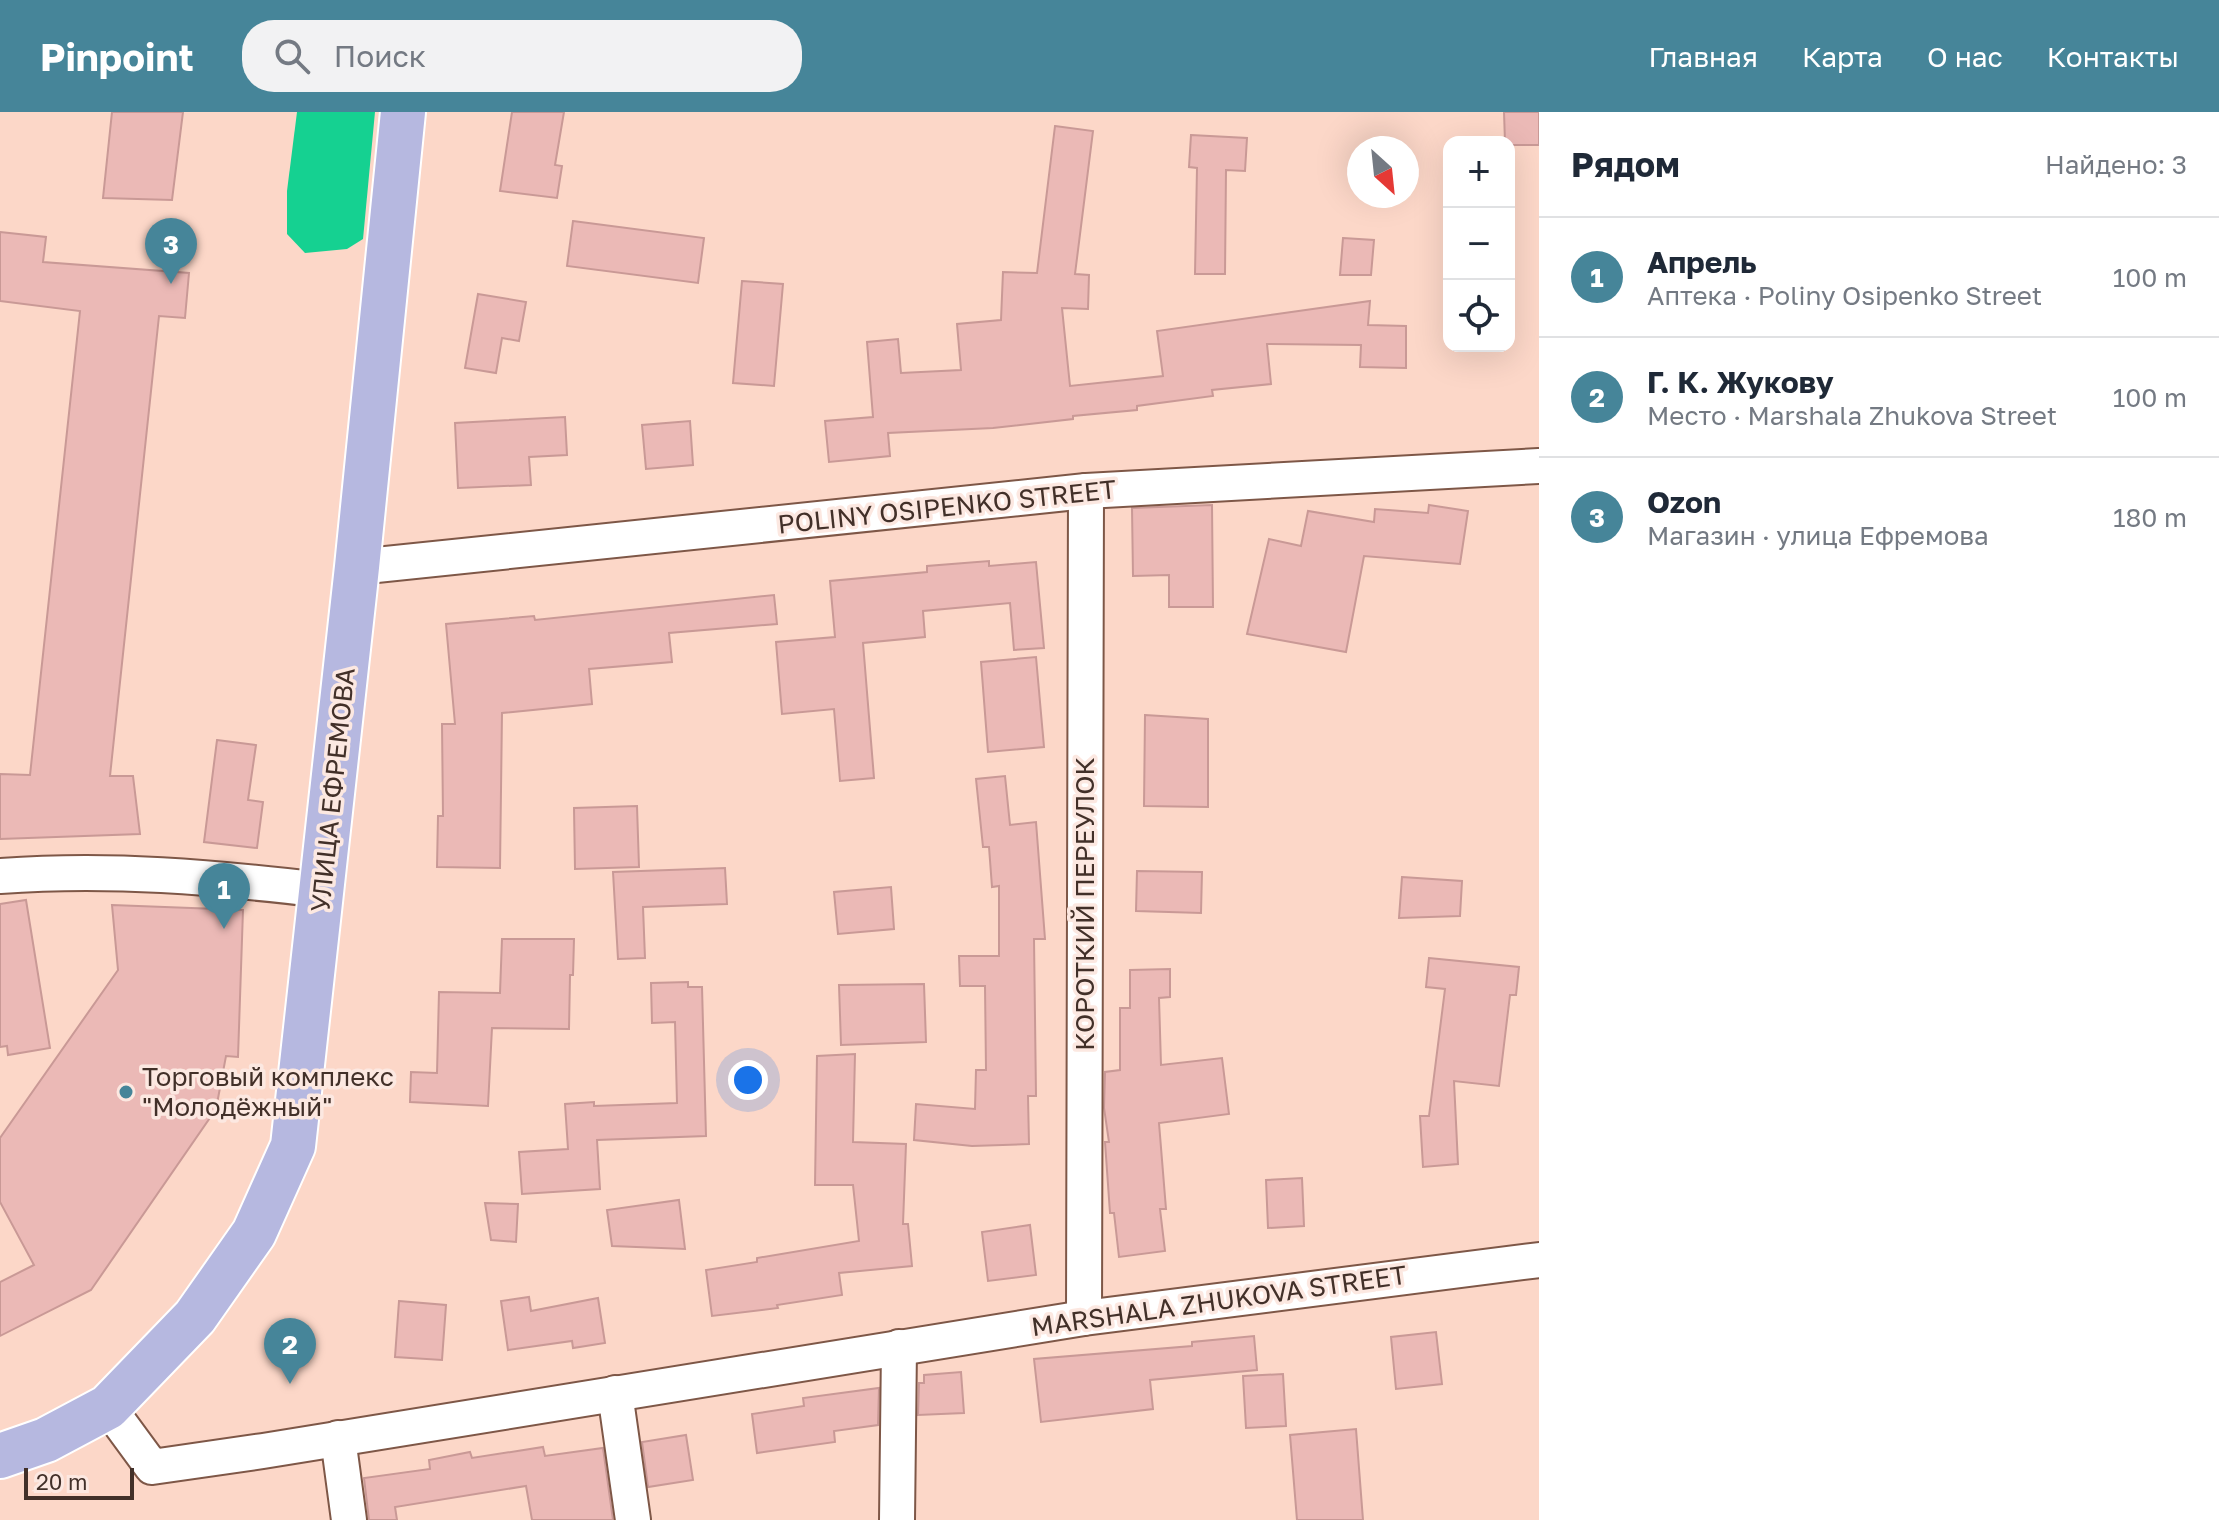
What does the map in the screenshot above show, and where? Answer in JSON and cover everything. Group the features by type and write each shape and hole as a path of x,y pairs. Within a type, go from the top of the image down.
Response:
{"main road":[{"name":"УЛИЦА ЕФРЕМОВА","path":"108,1407 195,1317 254,1233 293,1146 403,112"},
{"path":"0,1456 46,1440 108,1407"}],"street":[{"name":"POLINY OSIPENKO STREET","path":"357,567 1086,491 1539,466"},
{"name":"КОРОТКИЙ ПЕРЕУЛОК","path":"1084,1318 1086,491"},
{"path":"0,876 91,872 174,874 322,890"},
{"name":"MARSHALA ZHUKOVA STREET","path":"108,1407 152,1467 1084,1318 1539,1260"},
{"path":"897,1520 899,1347"},
{"path":"615,1393 633,1520"},
{"path":"338,1438 349,1520"}],"green space":[{"path":"297,112 375,112 363,239 347,249 305,253 287,234 287,191"}],"building":[{"path":"112,112 183,112 172,200 103,198"},
{"path":"512,112 564,112 555,165 562,166 557,198 500,191"},
{"path":"1504,112 1539,112 1539,145 1515,145 1515,136 1505,136"},
{"path":"1055,126 1093,131 1075,274 1089,275 1088,309 1062,308 1070,386 1163,376 1157,331 1370,301 1368,325 1406,326 1406,368 1360,367 1361,345 1267,344 1271,384 1212,390 1213,396 1137,406 1137,410 1073,416 1073,419 993,428 888,433 890,456 829,462 825,421 873,417 867,342 898,339 901,373 961,370 957,324 1001,320 1003,272 1037,273"},
{"path":"1191,135 1247,138 1245,171 1226,170 1225,274 1195,274 1197,168 1189,167"},
{"path":"573,221 704,238 698,283 567,266"},
{"path":"0,232 46,237 43,262 189,273 185,318 159,316 110,776 133,776 140,834 0,839 0,774 30,775 80,311 0,301"},
{"path":"1343,238 1374,240 1371,275 1340,275"},
{"path":"742,281 783,284 774,386 733,383"},
{"path":"478,294 526,302 519,341 502,338 496,373 465,368"},
{"path":"565,417 567,455 529,457 531,485 458,488 455,423"},
{"path":"690,421 693,465 646,469 642,425"},
{"path":"1212,505 1213,607 1169,607 1169,575 1133,576 1132,508"},
{"path":"1429,505 1468,511 1460,564 1364,556 1346,652 1247,634 1269,539 1301,546 1308,511 1374,522 1375,509 1428,513"},
{"path":"989,561 989,566 1036,562 1044,648 1014,650 1010,603 923,611 925,637 863,643 874,778 840,781 834,709 782,714 776,642 835,637 830,581 927,572 927,566"},
{"path":"774,595 777,624 669,633 672,662 589,669 592,704 502,713 500,868 437,867 438,816 443,816 442,724 455,724 446,624 534,616 535,620"},
{"path":"1036,657 1044,747 988,752 981,662"},
{"path":"1145,715 1208,719 1208,807 1144,806"},
{"path":"217,740 256,745 248,800 263,802 257,848 204,842"},
{"path":"1005,776 1010,825 1036,822 1045,939 1034,939 1036,1096 1028,1096 1029,1144 972,1146 914,1140 916,1104 975,1109 976,1070 986,1070 985,986 960,986 959,956 999,956 999,886 992,887 989,847 983,847 976,779"},
{"path":"637,806 639,867 575,869 574,808"},
{"path":"725,868 727,904 643,907 645,958 618,959 613,872"},
{"path":"1137,871 1202,872 1201,913 1136,911"},
{"path":"1402,877 1462,881 1460,916 1399,918"},
{"path":"891,887 894,929 838,934 834,892"},
{"path":"26,900 50,1048 8,1055 7,1046 0,1047 0,904"},
{"name":"Торговый комплекс \"Молодёжный\"","path":"112,905 243,910 238,1057 226,1056 216,1109 91,1290 0,1336 0,1282 34,1265 0,1202 0,1138 118,970"},
{"path":"502,939 574,939 569,1029 492,1028 488,1106 410,1102 411,1072 437,1073 439,992 500,993"},
{"path":"1429,958 1519,967 1516,995 1510,995 1499,1086 1454,1081 1458,1164 1423,1167 1420,1116 1429,1116 1445,989 1426,987"},
{"path":"1170,969 1170,997 1159,998 1161,1065 1222,1058 1229,1114 1159,1123 1166,1209 1160,1209 1165,1251 1119,1257 1114,1213 1110,1213 1105,1142 1109,1142 1104,1108 1105,1072 1120,1070 1120,1008 1130,1008 1130,970"},
{"path":"688,982 688,987 702,987 706,1136 597,1140 600,1189 522,1194 519,1152 568,1149 565,1104 677,1103 675,1022 652,1023 651,983"},
{"path":"924,984 926,1042 841,1045 839,985"},
{"path":"855,1054 853,1142 906,1144 903,1224 908,1224 912,1266 839,1273 842,1295 777,1305 778,1308 712,1316 706,1270 859,1241 853,1185 815,1185 817,1056"},
{"path":"1302,1178 1304,1226 1268,1228 1266,1180"},
{"path":"679,1200 685,1249 612,1246 607,1210"},
{"path":"485,1203 518,1204 516,1242 491,1240"},
{"path":"1030,1225 1036,1275 988,1281 982,1232"},
{"path":"529,1297 531,1311 598,1298 605,1343 573,1348 572,1341 508,1350 501,1301"},
{"path":"399,1301 446,1305 442,1360 395,1357"},
{"path":"1436,1332 1442,1384 1396,1389 1391,1337"},
{"path":"1254,1336 1257,1370 1150,1380 1153,1409 1041,1422 1034,1359 1192,1346 1192,1342"},
{"path":"961,1372 964,1413 918,1415 919,1383 924,1383 924,1375"},
{"path":"1283,1374 1286,1426 1246,1428 1243,1376"},
{"path":"879,1388 878,1425 834,1431 835,1442 757,1453 752,1414 804,1406 803,1398"},
{"path":"1356,1429 1363,1520 1297,1520 1290,1435"},
{"path":"686,1435 693,1480 648,1487 642,1442"},
{"path":"543,1447 545,1456 603,1448 613,1520 532,1520 526,1486 395,1507 397,1520 369,1520 364,1478 430,1469 429,1460 470,1452 472,1458"}],"place":[{"name":"Ozon","path":"171,284"},
{"name":"Апрель","path":"224,929"},
{"name":"Торговый комплекс \"Молодёжный\"","path":"126,1092"},
{"name":"Г. К. Жукову","path":"290,1384"}]}
